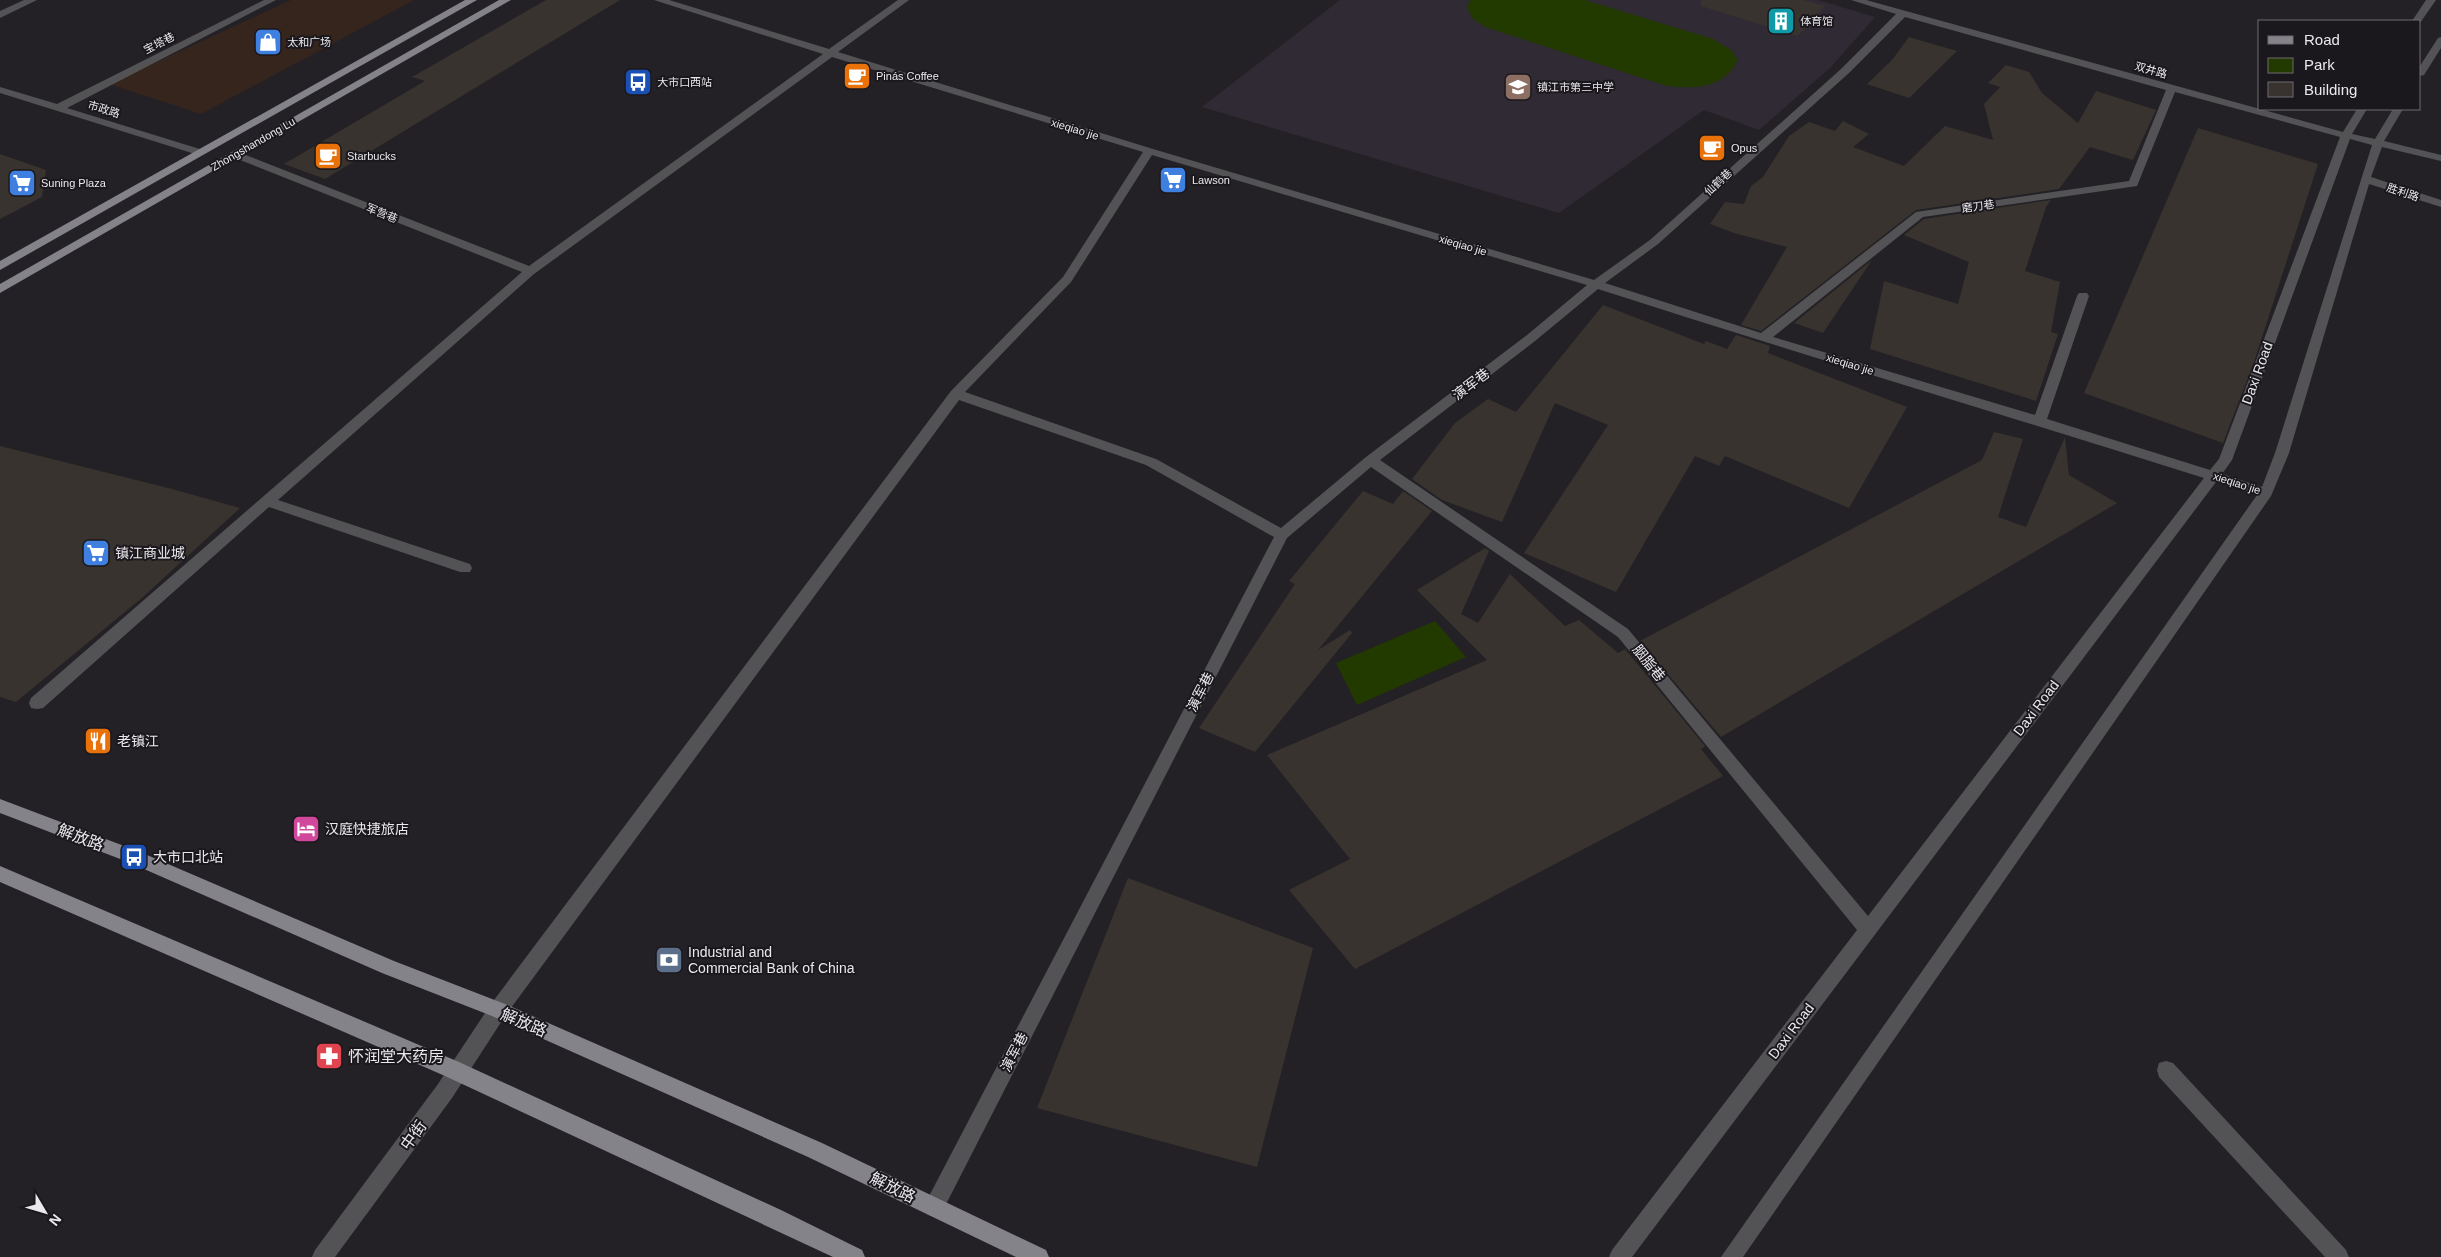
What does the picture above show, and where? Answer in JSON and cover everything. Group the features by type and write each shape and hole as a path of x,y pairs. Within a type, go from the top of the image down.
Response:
{"main road":[{"name":"Zhongshandong Lu","path":"0,266 472,0"},
{"name":"Zhongshandong Lu","path":"0,289 506,0"},
{"name":"解放路","path":"0,806 134,857 388,967 498,1010 815,1150 934,1207 1027,1255"},
{"path":"0,874 458,1072 774,1217 855,1257"}],"street":[{"path":"0,14 32,0"},
{"name":"宝塔巷","path":"58,108 271,0"},
{"name":"xieqiao jie","path":"659,0 1148,151 1596,284 1763,338 2040,421 2266,492"},
{"path":"36,703 269,502 530,271 904,0"},
{"name":"双井路","path":"1856,0 2171,89 2441,158"},
{"path":"2418,20 2431,0"},
{"name":"仙鹤巷","path":"1596,284 1654,242 1845,71 1902,14"},
{"path":"2421,72 2441,40"},
{"name":"磨刀巷","path":"1763,338 1920,214 2133,184 2171,89"},
{"name":"市政路","path":"0,90 200,152"},
{"name":"Daxi Road","path":"1619,1257 2225,460 2346,135 2361,110"},
{"path":"1731,1257 2266,492 2282,453 2365,179 2378,142 2397,110"},
{"name":"中街","path":"322,1257 458,1072 498,1010 956,394 1067,280 1148,151"},
{"name":"军营巷","path":"234,154 530,271"},
{"name":"胜利路","path":"2365,179 2441,204"},
{"name":"演军巷","path":"934,1207 1282,534 1371,460 1530,338 1596,284"},
{"path":"2040,421 2083,296"},
{"path":"956,394 1151,462 1282,534"},
{"name":"胭脂巷","path":"1371,460 1623,632 1868,930"},
{"path":"269,502 465,568"},
{"path":"2166,1070 2339,1257"}],"shaded area":[{"name":"太和广场","path":"291,0 414,0 201,114 109,84"},
{"name":"镇江市第三中学","path":"1340,0 1818,0 1875,17 1830,68 1759,130 1704,110 1559,213 1202,107"}],"green space":[{"path":"1470,0 1585,0 1713,39 1731,50 1738,60 1732,70 1717,82 1698,87 1667,86 1485,27 1472,18 1467,7"},
{"path":"1435,621 1466,657 1357,705 1336,663"}],"building":[{"path":"546,0 620,0 325,179 284,164 425,81 412,77"},
{"name":"体育馆","path":"1701,0 1803,0 1825,6 1798,36 1701,6"},
{"path":"1909,37 1957,51 1909,98 1867,84 1892,60"},
{"path":"2006,65 2029,72 2042,93 2078,123 2096,91 2156,110 2133,160 2090,147 2059,189 1916,210 1761,331 1741,325 1787,247 1734,233 1710,224 1725,202 1744,204 1751,186 1763,177 1789,136 1809,122 1835,131 1843,121 1869,134 1853,147 1904,166 1945,126 1993,140 1984,104 2000,87 1988,83"},
{"path":"2198,128 2318,164 2254,362 2223,443 2084,393"},
{"name":"Suning Plaza","path":"0,154 46,170 42,197 0,219"},
{"path":"2051,200 2046,207 2025,271 2060,282 2051,332 2058,334 2036,401 1870,349 1884,281 1958,304 1969,262 1904,235 1924,219"},
{"path":"1872,260 1823,333 1794,323"},
{"path":"1603,305 1704,344 1706,341 1727,349 1736,335 1770,346 1768,353 1907,407 1849,508 1725,456 1719,466 1695,456 1616,592 1524,553 1608,425 1555,403 1502,522 1442,500 1412,479 1455,423 1488,399 1516,412"},
{"path":"1994,432 2023,439 1998,517 2026,527 2065,437 2069,475 2117,503 1721,737 1640,641 1982,460"},
{"name":"镇江商业城","path":"0,446 240,508 143,597 16,702 0,697"},
{"path":"1363,491 1393,504 1403,491 1432,511 1318,650 1350,630 1352,633 1255,752 1199,728 1295,584 1289,581"},
{"path":"1485,548 1489,551 1461,614 1478,623 1510,574 1565,626 1579,620 1618,653 1625,649 1705,746 1701,749 1723,776 1355,969 1289,890 1350,859 1267,755 1487,660 1417,590"},
{"path":"1128,878 1313,948 1257,1167 1037,1108"}],"place":[{"name":"体育馆","path":"1781,21"},
{"name":"太和广场","path":"268,42"},
{"name":"Pinás Coffee","path":"857,76"},
{"name":"大市口西站","path":"638,82"},
{"name":"镇江市第三中学","path":"1518,87"},
{"name":"Opus","path":"1712,148"},
{"name":"Starbucks","path":"328,156"},
{"name":"Lawson","path":"1173,180"},
{"name":"Suning Plaza","path":"22,183"},
{"name":"镇江商业城","path":"96,553"},
{"name":"老镇江","path":"98,741"},
{"name":"汉庭快捷旅店","path":"306,829"},
{"name":"大市口北站","path":"134,857"},
{"name":"Industrial and Commercial Bank of China","path":"669,960"},
{"name":"怀润堂大药房","path":"329,1056"}]}
